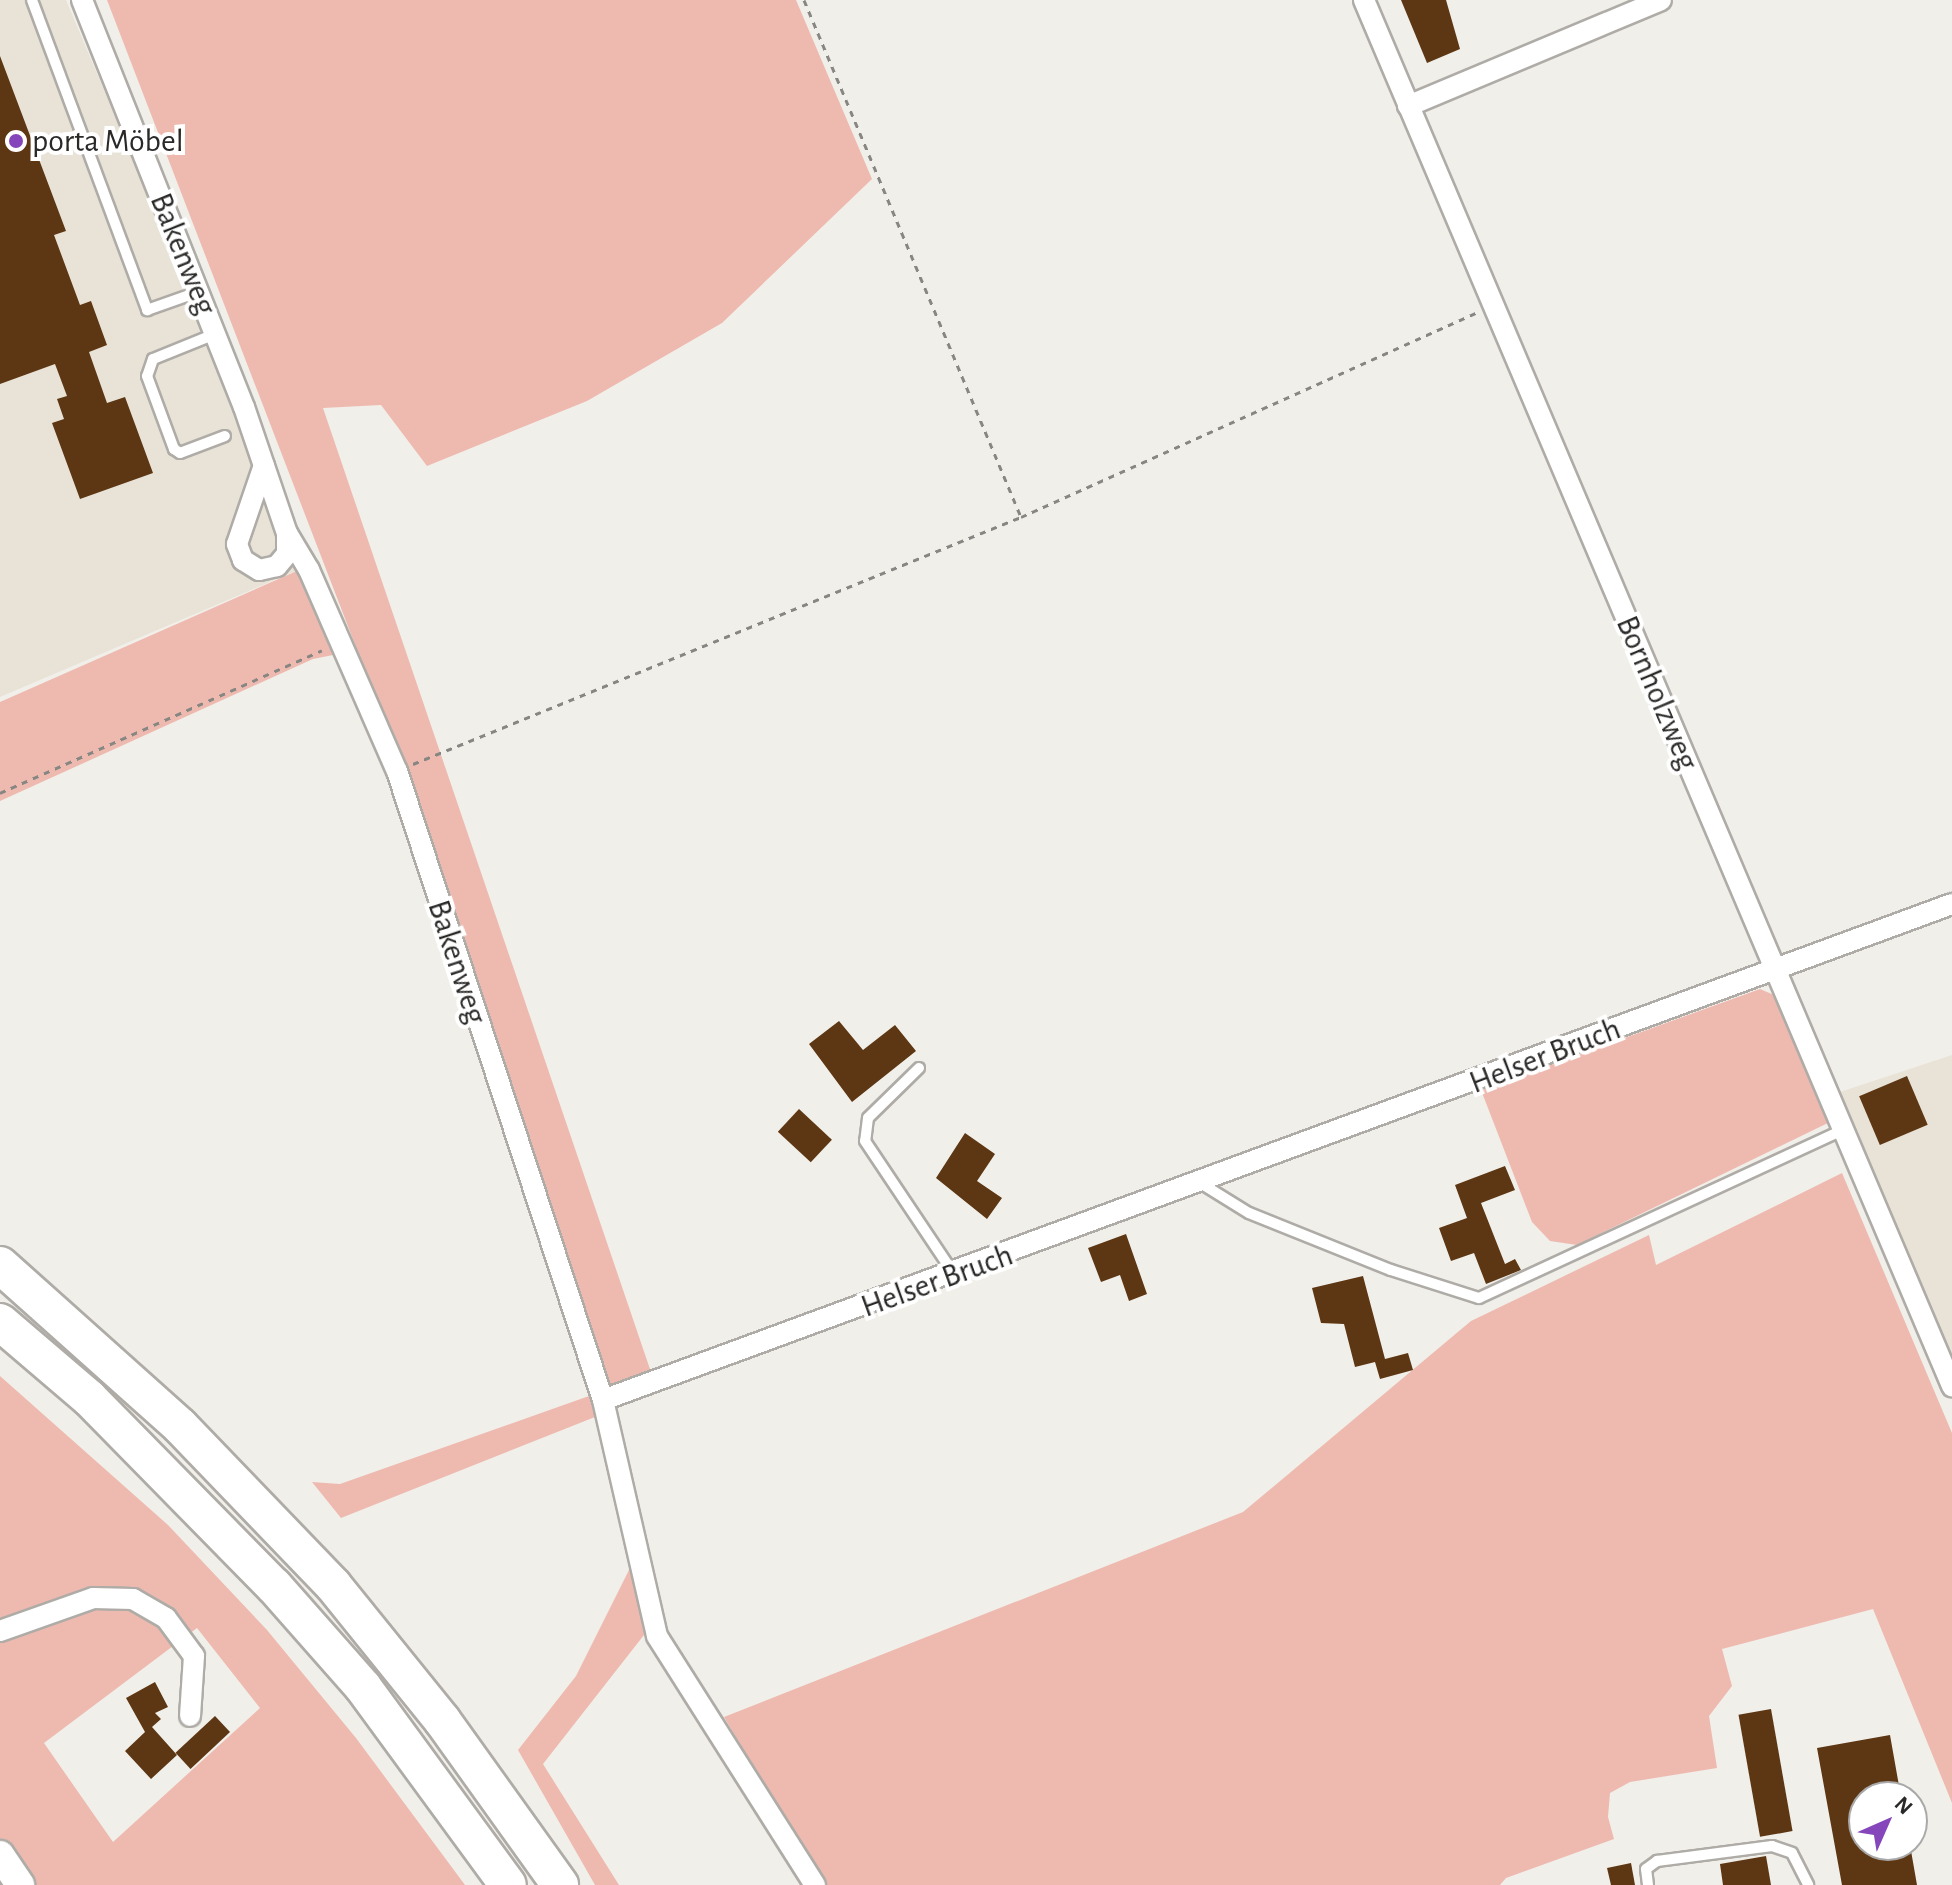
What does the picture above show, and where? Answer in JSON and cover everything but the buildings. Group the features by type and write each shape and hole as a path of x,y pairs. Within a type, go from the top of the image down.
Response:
{"highway":[{"path":"0,1265 180,1426 333,1585 442,1720 560,1885"},
{"path":"0,1322 100,1409 274,1586 363,1687 508,1885"}],"street":[{"name":"Bakenweg","path":"82,0 215,334 287,533 340,641 397,771 603,1400"},
{"name":"Bornholzweg","path":"1364,0 1952,1386"},
{"path":"1408,106 1616,8 1661,0"},
{"path":"264,465 237,544 243,560 259,570 277,566 287,554 287,533"},
{"name":"Helser Bruch","path":"603,1400 1202,1184 1952,904"},
{"path":"603,1400 657,1636 815,1885"},
{"path":"0,1631 93,1598 133,1599 166,1618 194,1656 190,1716"},
{"path":"0,1855 20,1885"}],"lane":[{"path":"32,0 147,310 198,292"},
{"path":"215,334 153,359 147,376 174,449 180,453 225,436"},
{"path":"919,1068 868,1118 865,1141 954,1275"},
{"path":"1202,1184 1249,1213 1391,1270 1479,1298 1842,1130"},
{"path":"1648,1885 1646,1869 1657,1861 1772,1846 1792,1853 1808,1885"}],"path":[{"path":"804,0 1021,517"},
{"path":"397,771 1021,517 1492,306"},
{"path":"0,793 340,641"}],"shaded area":[{"path":"0,0 66,0 305,567 0,697"},
{"path":"107,0 796,0 872,179 722,323 587,401 427,466 381,405 323,408 652,1375 609,1392 406,777"},
{"path":"299,570 338,654 313,659 0,801 0,702"},
{"path":"1760,989 1774,995 1830,1122 1577,1245 1550,1241 1532,1222 1481,1090"},
{"path":"1952,1055 1952,1362 1837,1093"},
{"path":"1842,1173 1952,1433 1952,1803 1873,1609 1722,1649 1732,1686 1709,1716 1717,1768 1630,1782 1610,1793 1608,1817 1614,1839 1506,1878 1500,1885 823,1885 724,1717 1243,1512 1471,1321 1649,1235 1656,1265"},
{"path":"0,1376 168,1525 267,1630 356,1738 465,1885 0,1885","holes":["197,1628 260,1708 113,1842 44,1743"]},
{"path":"589,1396 595,1417 341,1518 312,1482 340,1484"},
{"path":"633,1562 651,1626 543,1764 619,1885 595,1885 518,1750 576,1676"}],"place":[{"name":"porta Möbel","path":"16,141"}]}
